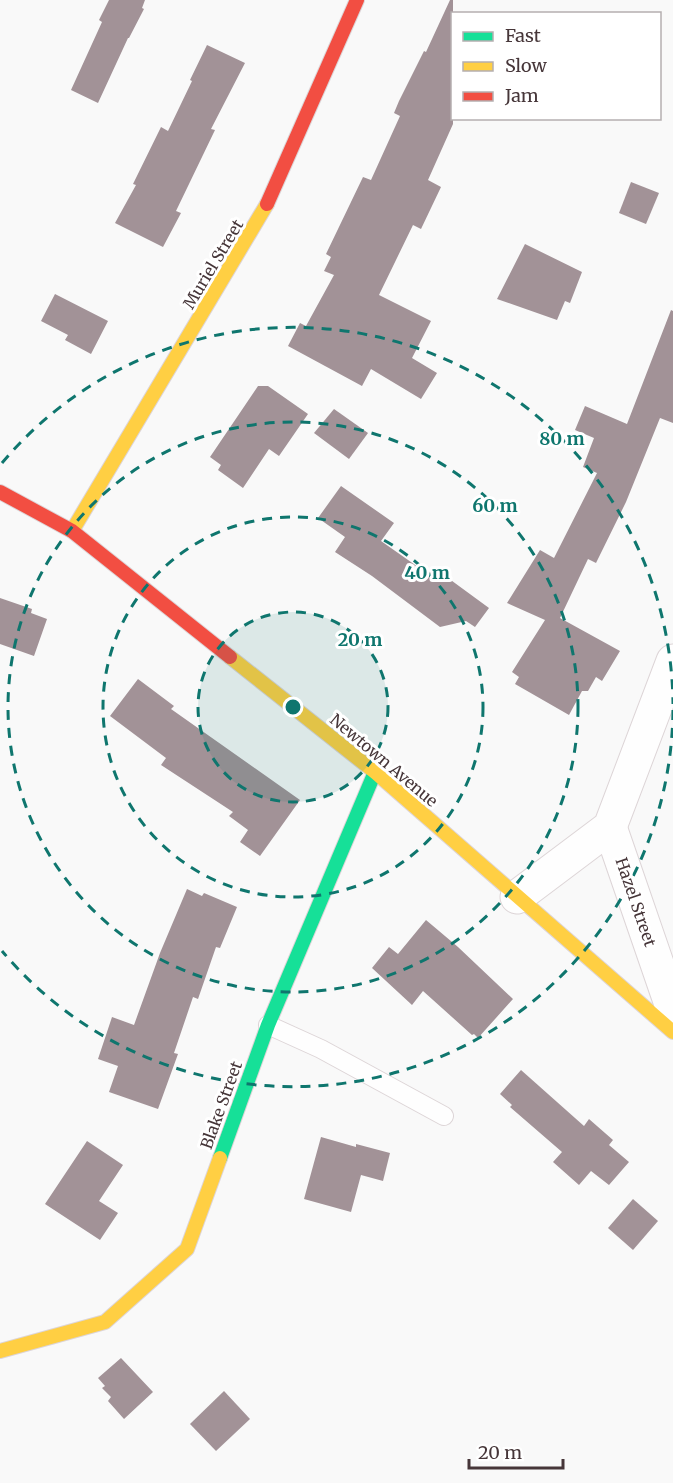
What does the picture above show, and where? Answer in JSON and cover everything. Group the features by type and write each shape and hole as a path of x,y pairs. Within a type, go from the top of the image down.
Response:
{"street":[{"name":"Muriel Street","path":"72,531 265,210 357,0"},
{"name":"Newtown Avenue","path":"0,492 72,531 375,772 673,1032"},
{"path":"517,897 610,827 673,661"},
{"name":"Blake Street","path":"0,1351 105,1322 187,1249 268,1025 375,772"},
{"name":"Hazel Street","path":"610,827 673,1010"}],"lane":[{"path":"268,1025 330,1054 444,1116"}],"building":[{"path":"109,0 145,0 142,8 144,9 98,103 71,90 102,22 99,20"},
{"path":"450,0 453,0 451,120 453,124 428,180 441,187 421,229 413,225 379,295 431,321 412,358 437,373 421,399 371,369 362,386 288,346 300,323 306,326 334,275 324,271 331,257 326,254 363,177 371,180 400,116 394,113 399,101 424,51 426,52"},
{"path":"207,45 245,63 211,129 215,130 176,211 181,213 163,247 115,223 136,185 133,184 161,127 168,131"},
{"path":"631,182 659,193 646,224 619,213"},
{"path":"525,244 582,272 570,303 565,301 557,320 497,299"},
{"path":"55,294 108,321 91,354 65,340 68,335 41,321"},
{"path":"671,310 673,311 673,423 660,418 626,502 596,563 588,559 560,618 620,651 602,681 596,677 588,691 582,691 569,715 515,684 519,677 512,672 545,620 507,603 540,550 554,558 597,473 583,467 594,438 575,430 585,406 627,424"},
{"path":"258,386 268,386 308,414 279,456 269,449 243,488 218,470 221,465 210,457"},
{"path":"334,409 368,433 349,459 314,433"},
{"path":"341,486 394,523 381,541 428,574 433,567 489,608 475,627 466,621 440,627 372,576 335,552 345,537 318,518"},
{"path":"0,598 32,609 31,613 47,619 34,656 0,644"},
{"path":"138,679 174,706 171,709 300,800 260,856 240,842 248,830 229,816 233,812 161,765 166,758 110,716"},
{"path":"187,889 202,896 204,893 237,907 220,948 216,947 198,999 193,997 174,1053 178,1054 158,1109 109,1092 118,1066 98,1059 112,1017 134,1025 160,953"},
{"path":"426,920 513,999 478,1038 423,991 412,1005 372,968 389,947 398,954"},
{"path":"521,1070 584,1126 589,1119 613,1140 609,1145 629,1162 609,1185 591,1171 579,1185 553,1162 562,1152 510,1107 512,1105 500,1094"},
{"path":"321,1137 356,1147 356,1144 390,1153 383,1181 361,1175 351,1212 304,1199"},
{"path":"87,1141 123,1165 99,1201 118,1213 100,1240 45,1204"},
{"path":"633,1199 658,1221 633,1250 608,1228"},
{"path":"121,1358 153,1392 124,1419 108,1401 111,1397 102,1388 105,1386 98,1378"},
{"path":"224,1391 250,1419 216,1451 190,1424"}],"traffic: fast":[{"path":"220,1158 268,1025 375,772"}],"traffic: slow":[{"path":"72,531 267,204"},
{"path":"230,657 375,772 673,1032"},
{"path":"0,1351 105,1322 187,1249 220,1158"}],"traffic: jam":[{"path":"267,204 357,0"},
{"path":"0,492 72,531 230,657"}]}
